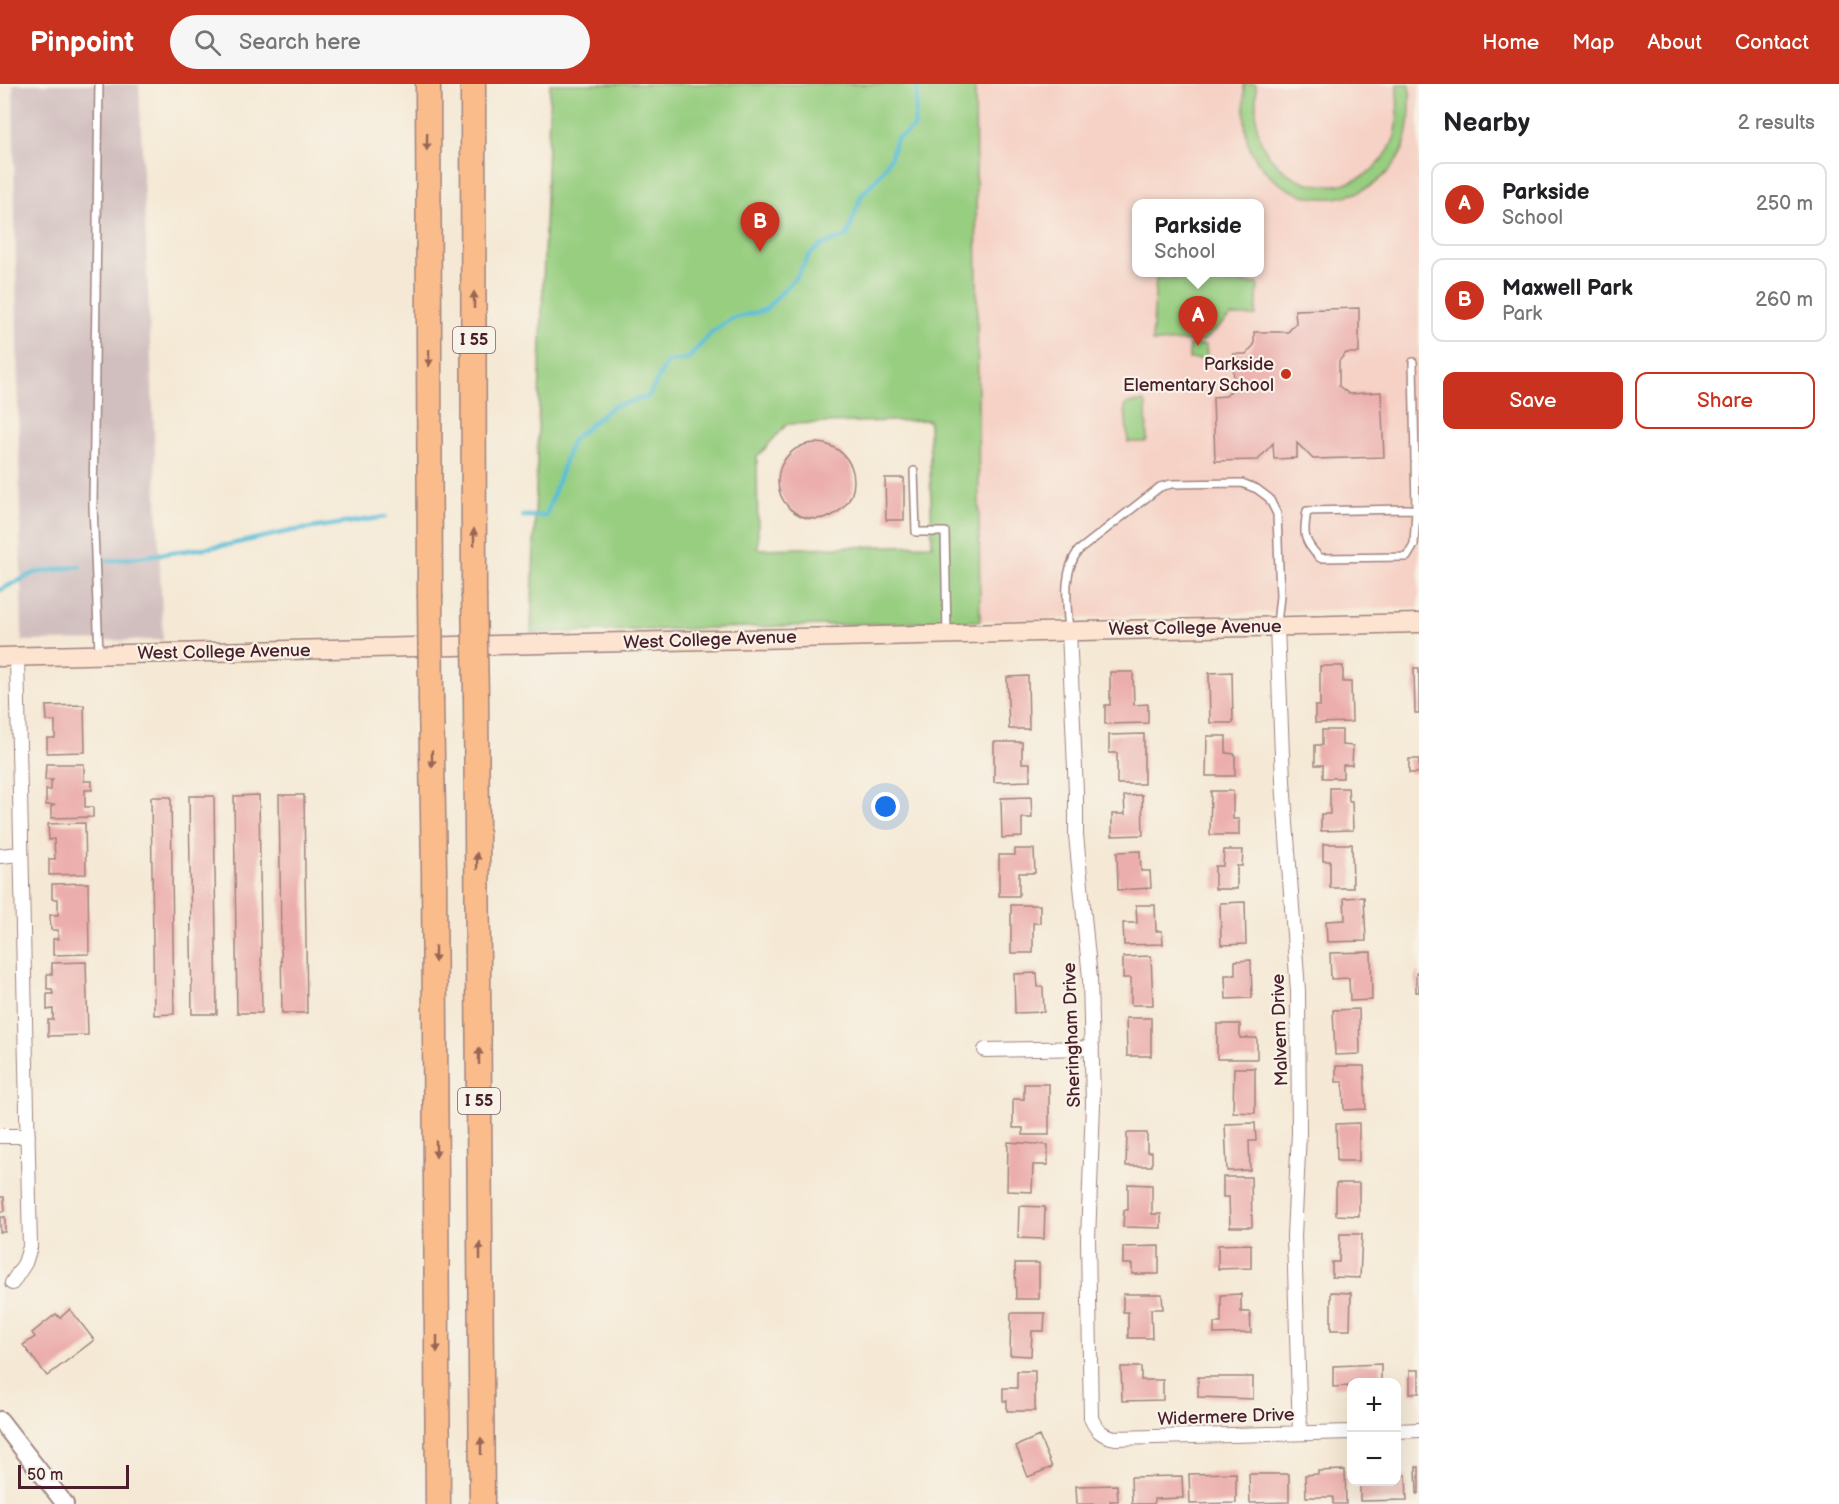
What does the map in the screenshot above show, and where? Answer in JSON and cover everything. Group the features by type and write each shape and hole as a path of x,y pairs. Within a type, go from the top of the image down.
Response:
{"highway":[{"name":"I 55","path":"428,84 438,1504"},
{"name":"I 55","path":"473,84 474,595 482,1504"}],"main road":[{"name":"West College Avenue","path":"8,657 1419,623"}],"street":[{"name":"Malvern Drive","path":"1276,626 1283,781 1299,1026 1299,1132 1294,1236 1300,1433"},
{"name":"Sheringham Drive","path":"1069,631 1076,835 1090,978 1092,1048 1093,1104 1088,1240 1091,1418 1101,1434"},
{"path":"8,657 20,854 30,1246 25,1263 12,1282"},
{"path":"0,856 20,854"},
{"path":"985,1050 1092,1048"},
{"path":"0,1136 28,1136"},
{"path":"0,1420 65,1504"},
{"path":"1401,1431 1419,1430"},
{"name":"Widermere Drive","path":"1101,1434 1116,1438 1347,1432"}],"lane":[{"path":"99,84 93,505 99,655"},
{"path":"1413,362 1417,510 1414,545 1407,557 1320,558 1307,545 1304,529 1307,511 1417,510"},
{"path":"914,471 916,532 945,532 948,634"},
{"path":"1069,631 1068,570 1071,560 1078,551 1160,487 1171,484 1242,483 1257,489 1269,498 1278,514 1280,596 1276,626"}],"shaded area":[{"path":"13,84 139,84 163,640 22,641"},
{"path":"975,84 1419,84 1419,607 980,621"}],"green space":[{"path":"550,84 975,84 980,621 531,633","holes":["929,420 932,545 758,549 757,457 787,424"]},
{"path":"1244,84 1256,84 1258,133 1272,159 1288,174 1307,182 1327,186 1348,183 1366,174 1382,160 1396,132 1397,84 1410,84 1409,125 1405,145 1395,163 1383,177 1353,194 1336,198 1319,198 1286,188 1271,177 1252,153 1245,128"},
{"path":"1156,278 1258,284 1256,316 1231,316 1203,341 1152,342"},
{"path":"1189,345 1206,345 1207,359 1189,359"},
{"path":"1144,402 1147,440 1128,442 1125,407 1128,403"}],"building":[{"name":"Parkside Elementary School","path":"1359,308 1359,353 1346,353 1339,361 1339,386 1349,394 1381,392 1384,457 1313,459 1297,443 1297,458 1274,459 1273,443 1258,460 1215,461 1213,397 1226,396 1234,388 1233,354 1246,354 1254,345 1254,332 1288,332 1296,323 1295,310"},
{"path":"816,443 830,446 843,454 851,467 854,481 851,495 843,508 830,516 816,519 802,516 789,508 781,495 778,481 781,467 789,454 802,446"},
{"path":"885,478 904,478 904,520 886,520"},
{"path":"1320,666 1343,666 1343,682 1351,682 1352,722 1315,723 1315,706 1320,706"},
{"path":"1414,668 1419,668 1419,713 1415,713"},
{"path":"1110,672 1133,672 1134,705 1148,704 1148,723 1105,724 1105,705 1110,705"},
{"path":"1232,672 1233,723 1210,723 1209,673"},
{"path":"1028,676 1029,729 1009,729 1007,677"},
{"path":"84,705 85,752 47,753 47,738 55,738 55,721 47,721 46,706"},
{"path":"1322,730 1342,730 1342,745 1353,746 1352,765 1343,765 1343,778 1323,778 1323,765 1315,765 1315,745 1322,745"},
{"path":"1144,734 1144,784 1117,784 1117,753 1109,753 1109,735"},
{"path":"1207,736 1226,736 1226,753 1235,754 1235,776 1206,776"},
{"path":"994,742 1022,742 1022,763 1030,763 1030,781 994,782"},
{"path":"1409,759 1419,759 1419,773 1409,773"},
{"path":"46,764 84,764 84,781 92,781 92,790 85,790 85,807 93,807 93,817 51,818 51,807 54,805 46,805 46,790 51,790 53,780 45,780"},
{"path":"1330,788 1348,788 1349,801 1352,801 1353,830 1321,831 1321,814 1330,814"},
{"path":"1211,791 1233,791 1233,819 1239,819 1239,835 1210,835"},
{"path":"259,795 262,1013 237,1013 234,796"},
{"path":"279,795 304,795 307,1013 282,1013"},
{"path":"1142,795 1143,835 1112,836 1112,814 1125,814 1124,796"},
{"path":"189,796 214,796 217,1014 192,1014"},
{"path":"151,797 171,797 174,1014 154,1015"},
{"path":"1031,797 1032,818 1022,818 1022,837 1002,838 1001,798"},
{"path":"85,823 86,874 49,875 49,859 55,859 54,839 49,840 48,824"},
{"path":"1323,844 1352,844 1353,888 1330,888 1330,861 1323,861"},
{"path":"1015,849 1034,849 1035,873 1019,873 1019,896 999,896 999,855 1015,855"},
{"path":"1224,850 1243,850 1242,866 1237,866 1237,889 1215,889 1215,866 1223,866"},
{"path":"1140,851 1141,871 1150,871 1151,888 1118,890 1117,852"},
{"path":"88,883 89,954 53,955 53,939 58,939 58,930 51,930 50,915 58,915 58,899 52,899 52,884"},
{"path":"1364,897 1366,941 1327,942 1326,921 1345,920 1344,898"},
{"path":"1245,902 1246,944 1221,945 1220,903"},
{"path":"1011,905 1040,905 1040,923 1033,923 1033,953 1011,953"},
{"path":"1136,905 1155,905 1156,931 1162,931 1163,944 1124,945 1123,923 1137,923"},
{"path":"1371,952 1372,1000 1350,1001 1349,978 1331,979 1330,953"},
{"path":"1151,956 1153,1005 1131,1005 1131,978 1123,978 1123,957"},
{"path":"1251,960 1252,998 1226,999 1225,975 1235,975 1235,961"},
{"path":"86,962 88,1035 48,1036 48,1020 53,1020 53,1009 47,1010 47,994 53,994 52,989 47,989 47,974 52,974 52,963"},
{"path":"1037,973 1038,987 1043,987 1044,1012 1015,1013 1014,974"},
{"path":"1416,973 1419,973 1419,992 1416,992"},
{"path":"1359,1009 1360,1054 1335,1055 1333,1010"},
{"path":"1126,1018 1151,1018 1151,1056 1127,1056"},
{"path":"1217,1024 1240,1024 1240,1038 1257,1038 1257,1059 1217,1059"},
{"path":"1336,1066 1364,1066 1366,1109 1344,1110 1343,1082 1336,1082"},
{"path":"1234,1068 1255,1068 1255,1113 1233,1112"},
{"path":"1024,1084 1049,1084 1049,1135 1023,1135 1023,1128 1013,1128 1013,1099 1024,1099"},
{"path":"1255,1123 1256,1141 1249,1141 1250,1170 1227,1171 1225,1124"},
{"path":"1359,1123 1359,1161 1337,1161 1336,1124"},
{"path":"1127,1133 1147,1133 1147,1152 1152,1152 1152,1166 1126,1166"},
{"path":"1008,1142 1048,1145 1048,1165 1033,1165 1032,1192 1007,1191"},
{"path":"1223,1177 1251,1177 1252,1227 1230,1227 1229,1197 1223,1197"},
{"path":"1336,1183 1359,1183 1359,1216 1336,1215"},
{"path":"1128,1184 1152,1185 1152,1214 1161,1214 1161,1228 1123,1227 1124,1210 1128,1210"},
{"path":"0,1197 4,1197 5,1211 0,1212"},
{"path":"1019,1206 1045,1207 1044,1239 1018,1238"},
{"path":"0,1217 5,1217 5,1232 0,1232"},
{"path":"1340,1234 1362,1234 1360,1278 1332,1277 1332,1262 1339,1262"},
{"path":"1251,1244 1251,1268 1218,1269 1218,1245"},
{"path":"1159,1246 1159,1274 1132,1274 1132,1264 1123,1264 1123,1247"},
{"path":"1015,1263 1039,1263 1039,1299 1016,1299"},
{"path":"1331,1292 1351,1293 1350,1330 1331,1330"},
{"path":"1123,1294 1162,1294 1163,1309 1151,1309 1152,1338 1128,1338 1128,1312 1123,1312"},
{"path":"1241,1294 1241,1312 1250,1312 1251,1333 1214,1334 1214,1323 1221,1323 1221,1295"},
{"path":"70,1309 94,1340 47,1376 23,1345 35,1337 32,1333 56,1314 60,1318"},
{"path":"1011,1313 1045,1313 1044,1331 1032,1331 1031,1356 1010,1355"},
{"path":"1381,1364 1381,1378 1347,1378 1347,1386 1333,1387 1333,1366"},
{"path":"1121,1367 1141,1367 1141,1380 1163,1380 1163,1400 1122,1401"},
{"path":"1410,1370 1419,1370 1419,1393 1410,1393"},
{"path":"1017,1371 1035,1371 1035,1411 1007,1411 1007,1401 1003,1401 1003,1388 1017,1388"},
{"path":"1198,1377 1253,1377 1253,1399 1198,1397"},
{"path":"1039,1436 1052,1467 1028,1477 1016,1446"},
{"path":"1416,1467 1419,1467 1419,1493 1417,1494"},
{"path":"1345,1470 1346,1504 1333,1504 1333,1497 1306,1497 1305,1475 1318,1474 1318,1471"},
{"path":"1236,1473 1236,1503 1190,1504 1189,1474"},
{"path":"1249,1474 1289,1474 1289,1502 1250,1503"},
{"path":"1406,1475 1407,1500 1360,1501 1360,1486 1401,1486 1401,1476"},
{"path":"1182,1476 1183,1498 1154,1499 1154,1504 1132,1504 1131,1477"},
{"path":"1117,1485 1118,1501 1110,1501 1110,1504 1077,1504 1076,1486"}],"waterway":[{"path":"523,516 546,516 572,440 613,406 648,397 667,362 688,359 712,332 731,319 765,310 797,276 810,254 822,245 847,236 861,196 882,172 891,156 896,139 914,128 918,84"},
{"path":"108,561 227,545 291,531 385,517"},
{"path":"0,590 34,573 80,566"}],"place":[{"name":"Maxwell Park","path":"760,252"},
{"name":"Parkside","path":"1198,346"},
{"name":"Parkside Elementary School","path":"1286,374"}]}
